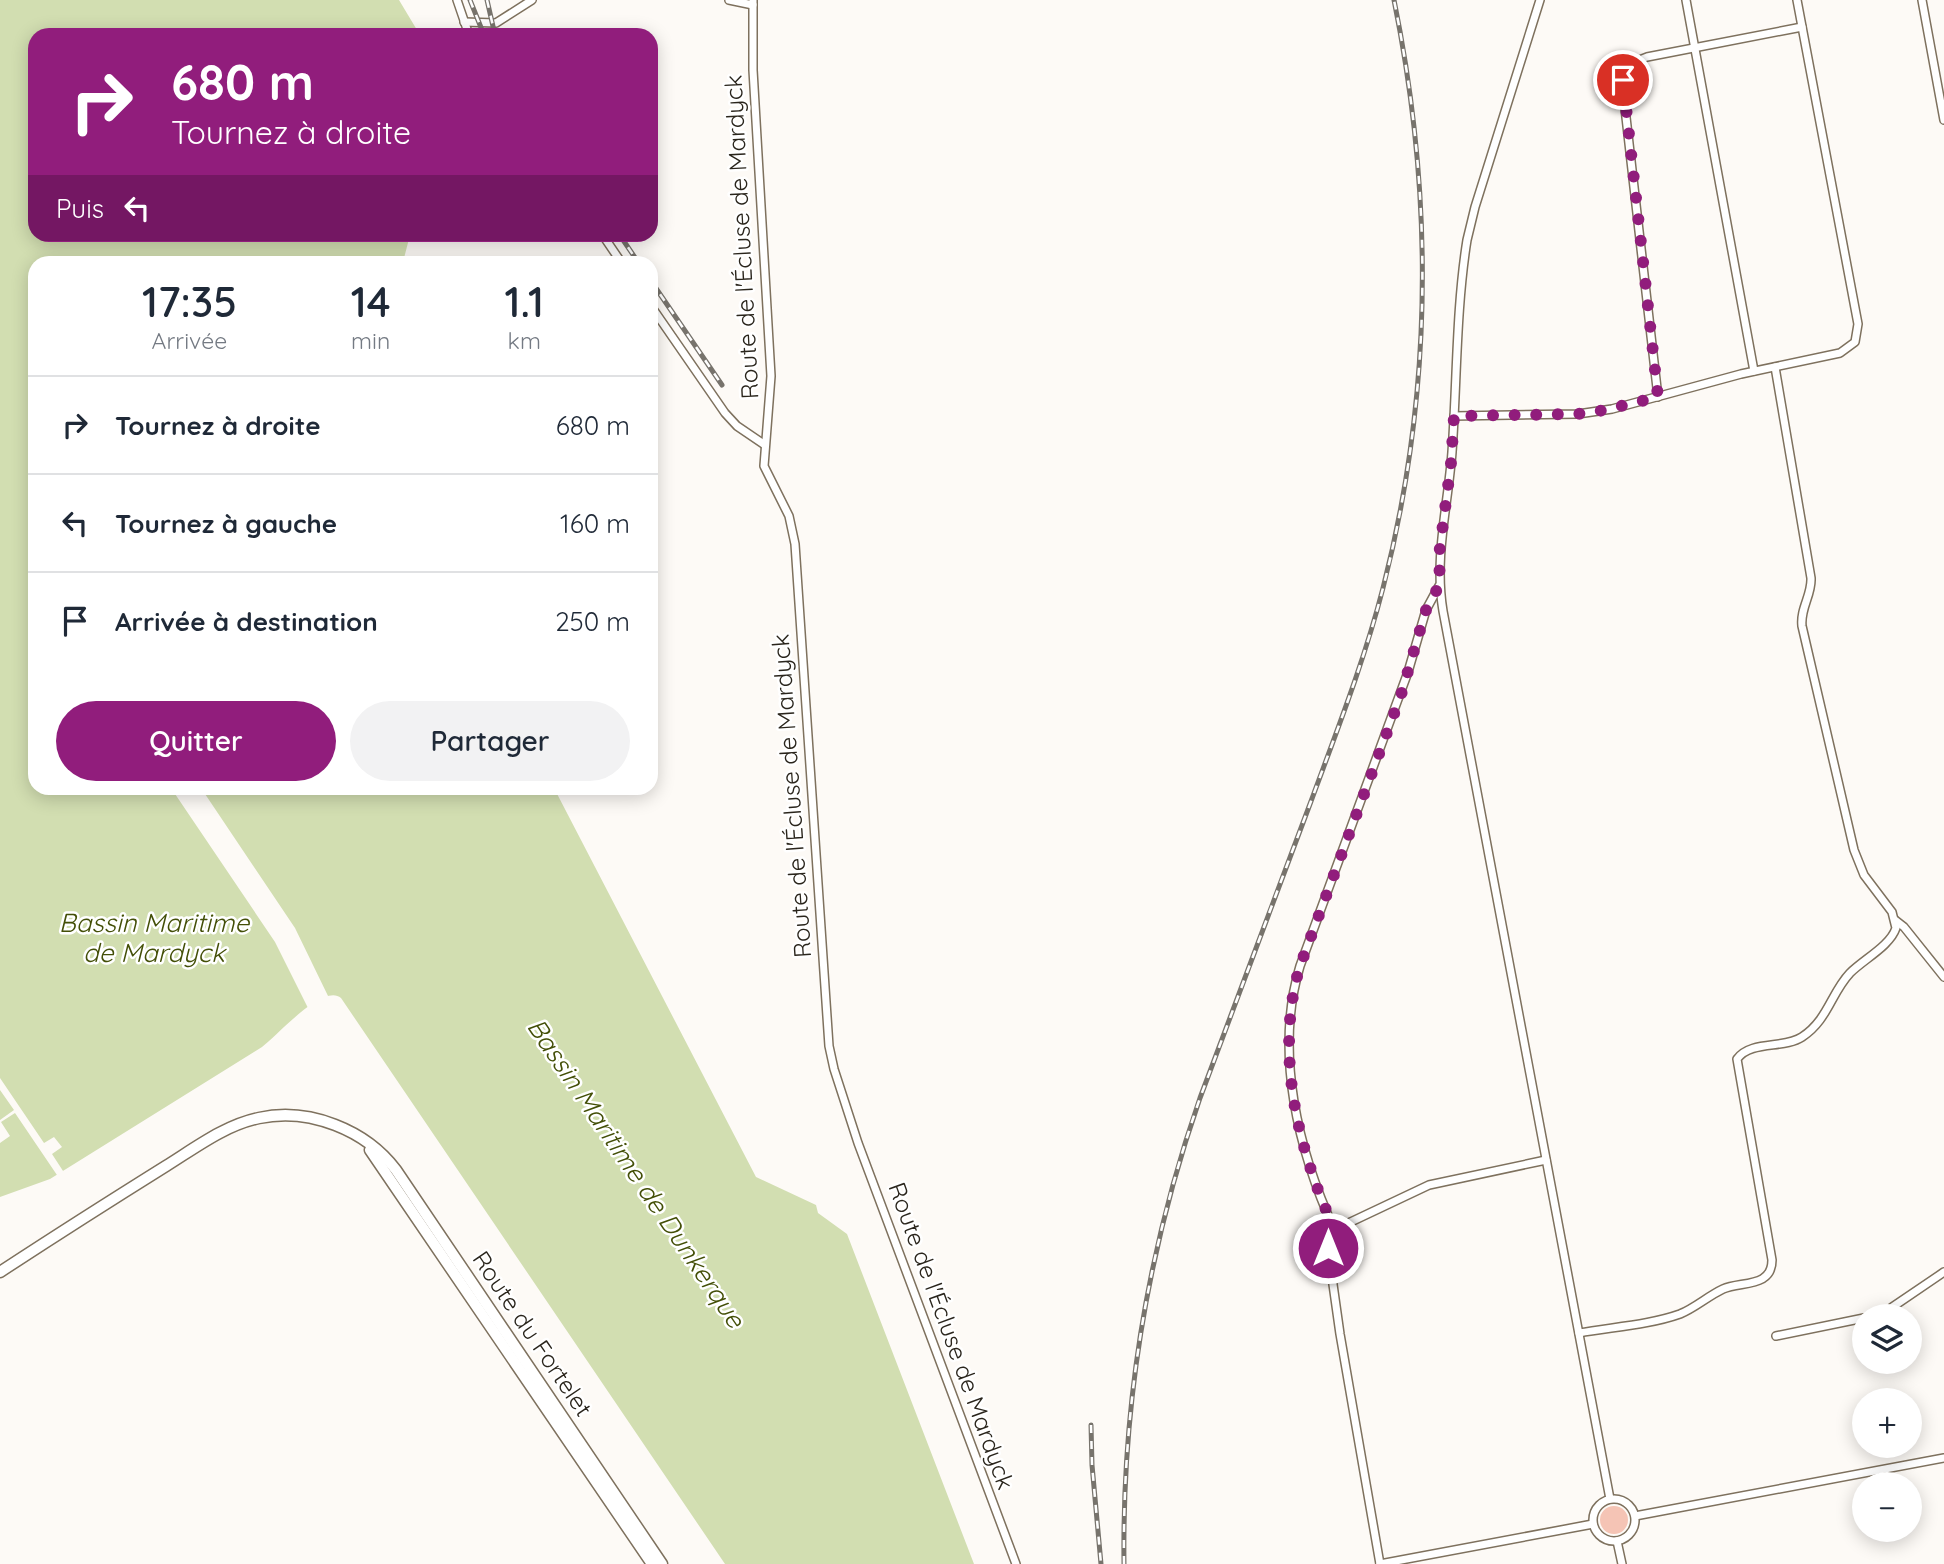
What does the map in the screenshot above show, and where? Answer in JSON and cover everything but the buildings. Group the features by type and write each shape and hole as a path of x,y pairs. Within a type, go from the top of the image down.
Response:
{"main road":[{"name":"Route du Fortelet","path":"0,1272 214,1136 248,1121 275,1115 310,1118 337,1126 379,1151 396,1170 662,1564"},
{"name":"Route du Fortelet","path":"357,1138 386,1171 652,1564"},
{"name":"Route du Fortelet","path":"0,1265 92,1212"}],"street":[{"path":"457,0 466,28"},
{"path":"464,22 496,23 532,0"},
{"path":"729,0 753,3"},
{"path":"1540,0 1469,232 1451,463 1439,555 1440,584 1610,1499"},
{"path":"1686,0 1754,371"},
{"path":"1454,416 1578,414 1605,410 1754,371 1840,353 1853,345 1858,334 1797,0"},
{"path":"1922,0 1944,120"},
{"name":"Route de l'Écluse de Mardyck","path":"753,3 753,70 771,389 764,466 789,516 796,551 825,1008 832,1062 855,1132 1016,1564"},
{"path":"1658,397 1622,84 1626,71 1637,61 1802,27"},
{"path":"658,316 724,413 737,426 765,445"},
{"path":"1776,367 1811,578 1811,586 1801,612 1802,626 1854,850 1864,874 1895,920 1904,927 1944,977"},
{"path":"1335,1230 1322,1203 1304,1146 1289,1061 1290,1008 1300,966 1408,673 1426,610 1440,584"},
{"path":"1579,1333 1674,1315 1725,1288 1761,1280 1767,1276 1772,1260 1737,1059 1750,1049 1796,1041 1814,1027 1827,1013 1848,976 1893,935 1895,920"},
{"path":"1546,1160 1436,1183 1414,1191 1335,1230 1329,1239 1328,1248 1340,1334 1380,1564 1593,1524"},
{"path":"1897,1304 1944,1272"},
{"path":"1776,1336 1852,1320"},
{"path":"1635,1516 1944,1458"},
{"path":"1610,1499 1624,1501 1635,1516 1631,1533 1617,1541 1603,1538 1593,1524 1595,1509 1610,1499"},
{"path":"1617,1541 1622,1564"}],"shaded area":[{"path":"1614,1506 1624,1510 1628,1520 1624,1530 1614,1534 1604,1530 1600,1520 1604,1510"}],"water":[{"name":"Bassin Maritime de Mardyck","path":"0,0 399,0 416,28 28,28 28,242 408,242 405,256 28,256 28,795 558,795 756,1177 816,1205 818,1213 847,1234 974,1564 725,1564 341,998 333,995 312,1004 262,1047 50,1179 0,1197"}],"pier":[{"path":"176,795 206,795 295,928 329,998 309,1010 275,942"},
{"path":"0,1078 44,1143 54,1137 62,1147 52,1154 65,1174 59,1178 15,1113 1,1122 10,1136 0,1143 0,1120 14,1110 0,1090"}],"railway":[{"path":"470,0 481,28"},
{"path":"487,0 493,28"},
{"path":"1124,1564 1133,1386 1142,1327 1166,1212 1200,1098 1340,724 1383,588 1399,515 1419,368 1422,295 1416,148 1394,0"},
{"path":"624,242 634,256"},
{"path":"658,291 722,385"},
{"path":"1091,1425 1101,1564"}],"route":[{"path":"1328,1248 1329,1239 1335,1230 1322,1203 1305,1151 1289,1068 1290,1008 1300,966 1401,695 1426,610 1440,584 1439,555 1454,416 1578,414 1658,397 1623,80"}],"water label":[{"name":"Bassin Maritime de Dunkerque","path":"636,1173"}]}
